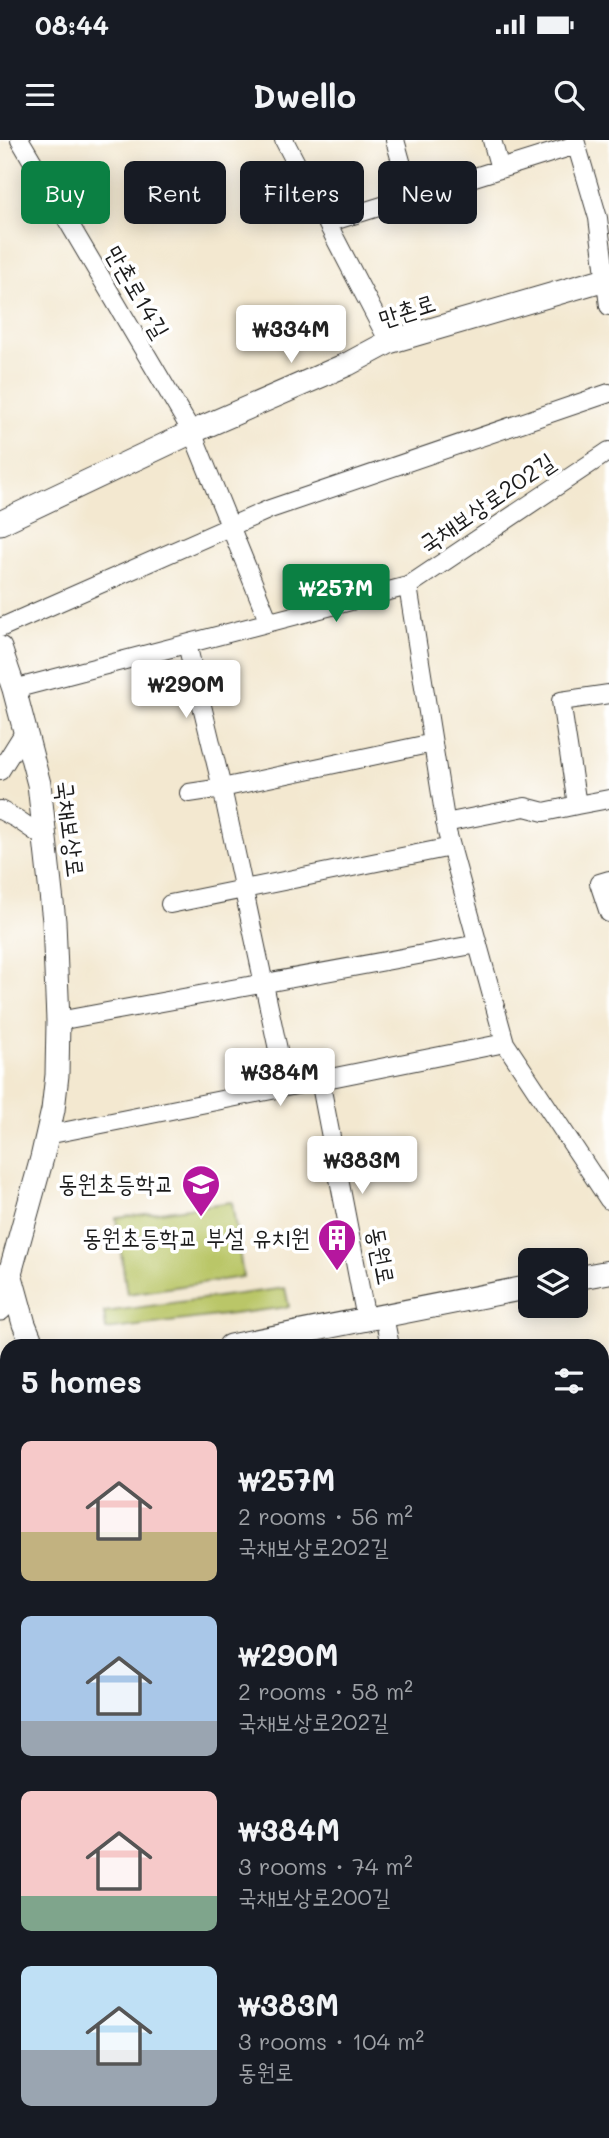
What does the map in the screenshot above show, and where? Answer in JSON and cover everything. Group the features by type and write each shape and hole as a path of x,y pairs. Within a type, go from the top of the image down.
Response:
{"main road":[{"name":"만촌로","path":"0,523 389,342 608,279"},
{"name":"국채보상로","path":"0,648 14,689 39,784 54,921 58,1021 53,1110 0,1309"},
{"path":"588,1276 609,1272"},
{"path":"10,1273 30,1339"},
{"name":"동원로","path":"277,1339 518,1289"}],"street":[{"name":"만촌로14길","path":"20,140 192,432"},
{"path":"284,140 295,161"},
{"path":"395,140 401,161"},
{"path":"492,140 500,169"},
{"path":"477,176 575,142 597,218 608,279 609,306"},
{"path":"328,224 389,342"},
{"path":"0,628 270,509 609,393"},
{"path":"192,432 269,622"},
{"name":"국채보상로202길","path":"14,689 408,586 609,451"},
{"path":"408,586 451,847 505,1043 609,1200"},
{"path":"187,643 222,788 286,1087"},
{"path":"577,805 561,701 609,694"},
{"path":"0,771 25,731"},
{"path":"189,793 433,743"},
{"path":"446,823 525,807 544,812 609,799"},
{"path":"0,810 17,818 45,838"},
{"path":"170,904 451,847"},
{"path":"609,880 599,883 609,914"},
{"path":"58,1021 478,944"},
{"path":"47,1135 505,1043"},
{"name":"동원로","path":"320,1080 375,1318"},
{"path":"375,1318 386,1339"}],"green space":[{"path":"232,1202 243,1277 127,1294 116,1218"},
{"path":"285,1288 289,1307 106,1330 104,1312"}],"place":[{"name":"동원초등학교","path":"201,1218"},
{"name":"동원초등학교 부설 유치원","path":"337,1272"}]}
